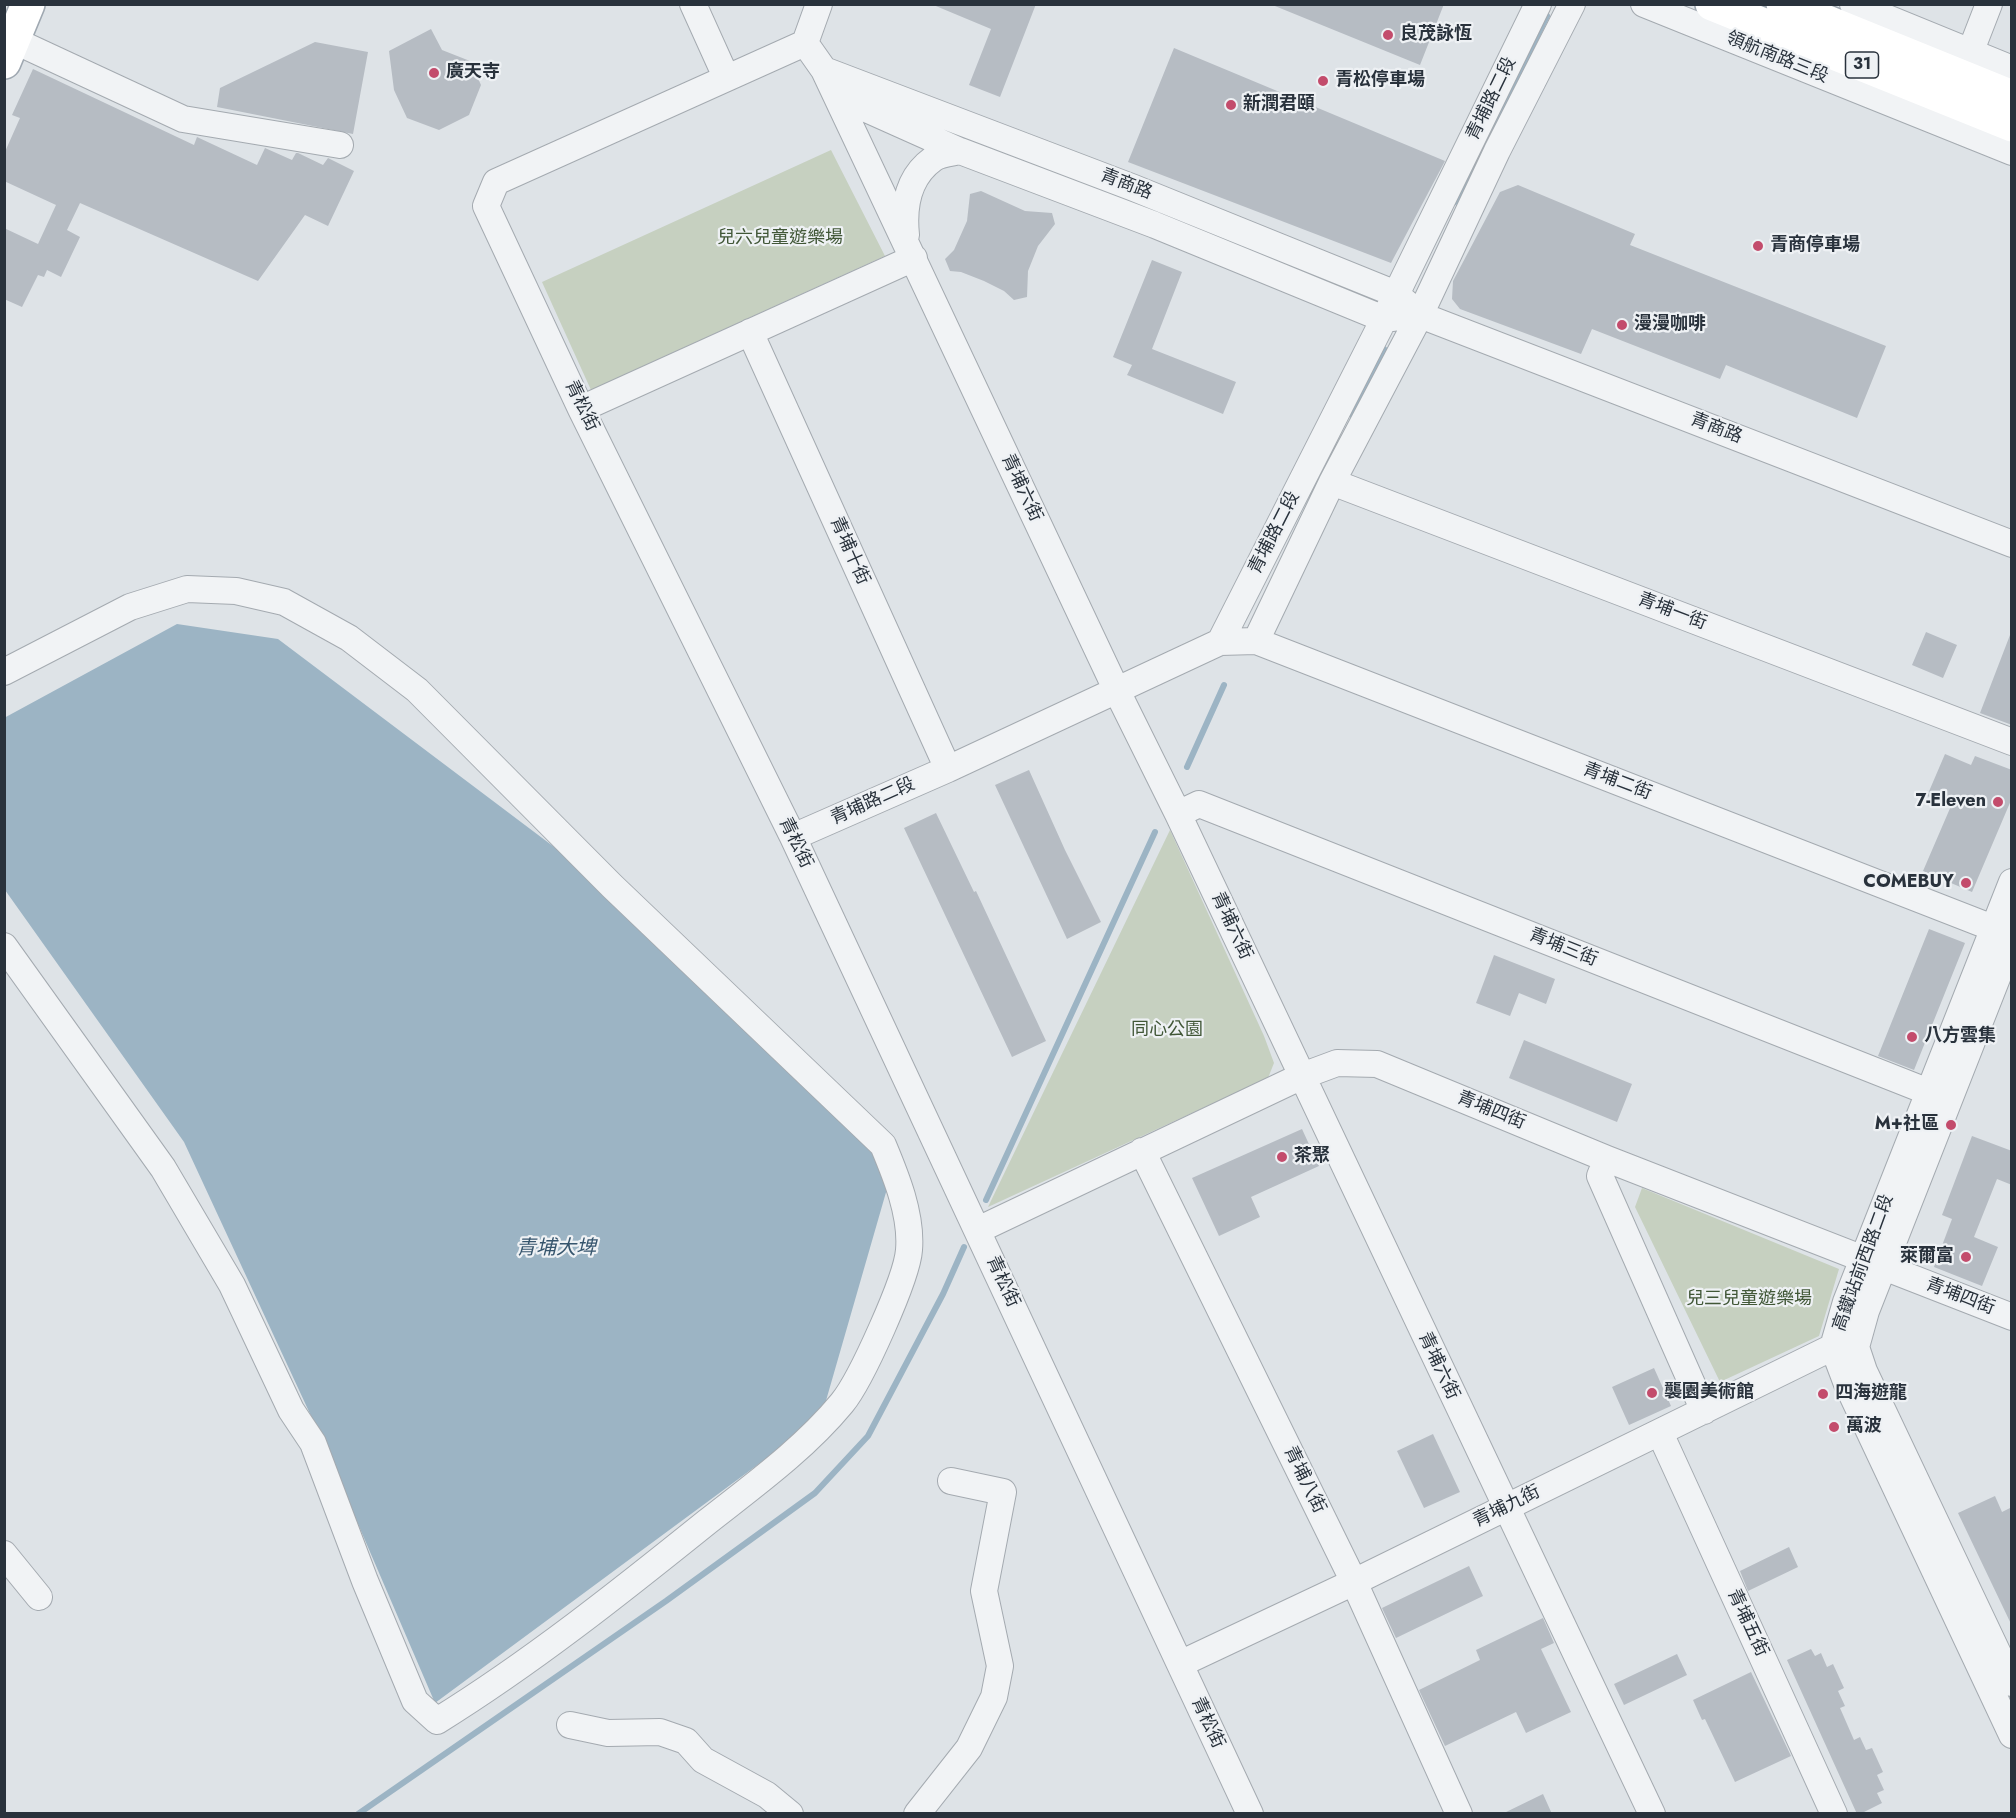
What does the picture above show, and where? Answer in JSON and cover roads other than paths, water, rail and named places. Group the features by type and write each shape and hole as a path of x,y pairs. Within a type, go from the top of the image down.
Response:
{"main road":[{"path":"9,51 28,4"},
{"name":"領航南路三段","path":"1712,4 2012,125"},
{"name":"31","path":"1783,4 2012,97"}],"street":[{"path":"693,4 726,77"},
{"path":"805,43 819,4"},
{"name":"青埔路二段","path":"793,837 948,769 1220,642 1384,319 1538,4"},
{"name":"青埔路二段","path":"1256,641 1332,482 1420,315 1497,151 1572,4"},
{"name":"領航南路三段","path":"1644,4 2012,152"},
{"path":"1853,4 2012,69"},
{"path":"1970,53 1989,4"},
{"name":"青松街","path":"805,43 496,182 486,206 581,409 793,837 1250,1814"},
{"name":"青埔六街","path":"805,43 824,70 837,96 1116,689 1178,814 1652,1814"},
{"path":"9,51 183,119 340,145"},
{"name":"青商路","path":"824,70 1134,188 1396,294 1420,315 2012,544"},
{"name":"青商路","path":"837,96 960,151 1155,225 1384,319 1420,315"},
{"path":"581,409 750,332 910,251 904,220 912,180 934,158 960,151"},
{"name":"青埔十街","path":"750,332 948,769"},
{"name":"青埔一街","path":"1332,482 2012,742"},
{"path":"4,672 130,607 187,589 236,591 284,602 349,638 417,690 612,886 883,1145 902,1190 909,1250 891,1307 844,1401 805,1443 642,1574 484,1692 437,1721 414,1701 365,1581 313,1443 291,1410 232,1285 162,1168 4,946"},
{"name":"青埔二街","path":"1220,642 1256,641 2005,934"},
{"name":"青埔三街","path":"1178,814 1199,804 1939,1096"},
{"name":"高鐵站前西路二段","path":"2012,882 2005,934 1874,1263 1833,1347 1847,1384 2012,1734"},
{"name":"青埔四街","path":"978,1230 1302,1076 1337,1063 1377,1064 1607,1159 2012,1317"},
{"name":"青埔八街","path":"1142,1151 1354,1582 1459,1814"},
{"path":"1607,1159 1600,1176 1704,1411"},
{"name":"高鐵站前西路二段","path":"1874,1263 1866,1311 1856,1347 1864,1371 2012,1683"},
{"name":"青埔九街","path":"1180,1664 1354,1582 1833,1347"},
{"name":"青埔五街","path":"1660,1433 1834,1814"},
{"path":"917,1814 969,1748 994,1698 1000,1666 984,1591 1003,1491 951,1481"},
{"path":"4,1554 39,1597"},
{"path":"570,1725 608,1733 660,1732 686,1741 703,1760 767,1795 790,1814"}],"water":[{"name":"青埔大埤","path":"177,624 278,639 578,865 893,1168 821,1418 435,1703 318,1431 184,1142 5,890 4,718"}],"waterway":[{"path":"1455,202 1547,16"},
{"path":"1049,169 1148,209"},
{"path":"1191,226 1362,295"},
{"path":"1353,416 1384,349"},
{"path":"1187,767 1224,685"},
{"path":"986,1200 1155,832"},
{"path":"358,1814 666,1601 815,1493 868,1436 943,1294 964,1247"}],"place":[{"name":"良茂詠恆","path":"1388,35"},
{"name":"廣天寺","path":"434,73"},
{"name":"青松停車場","path":"1323,81"},
{"name":"新潤君頤","path":"1231,105"},
{"name":"青商停車場","path":"1758,246"},
{"name":"漫漫咖啡","path":"1622,325"},
{"name":"7-Eleven","path":"1998,802"},
{"name":"COMEBUY","path":"1966,883"},
{"name":"八方雲集","path":"1912,1037"},
{"name":"M+社區","path":"1951,1125"},
{"name":"茶聚","path":"1282,1157"},
{"name":"萊爾富","path":"1966,1257"},
{"name":"襲園美術館","path":"1652,1393"},
{"name":"四海遊龍","path":"1823,1394"},
{"name":"萬波","path":"1834,1427"}],"park label":[{"name":"兒六兒童遊樂場","path":"780,239"},
{"name":"同心公園","path":"1167,1031"},
{"name":"兒三兒童遊樂場","path":"1749,1300"}]}
